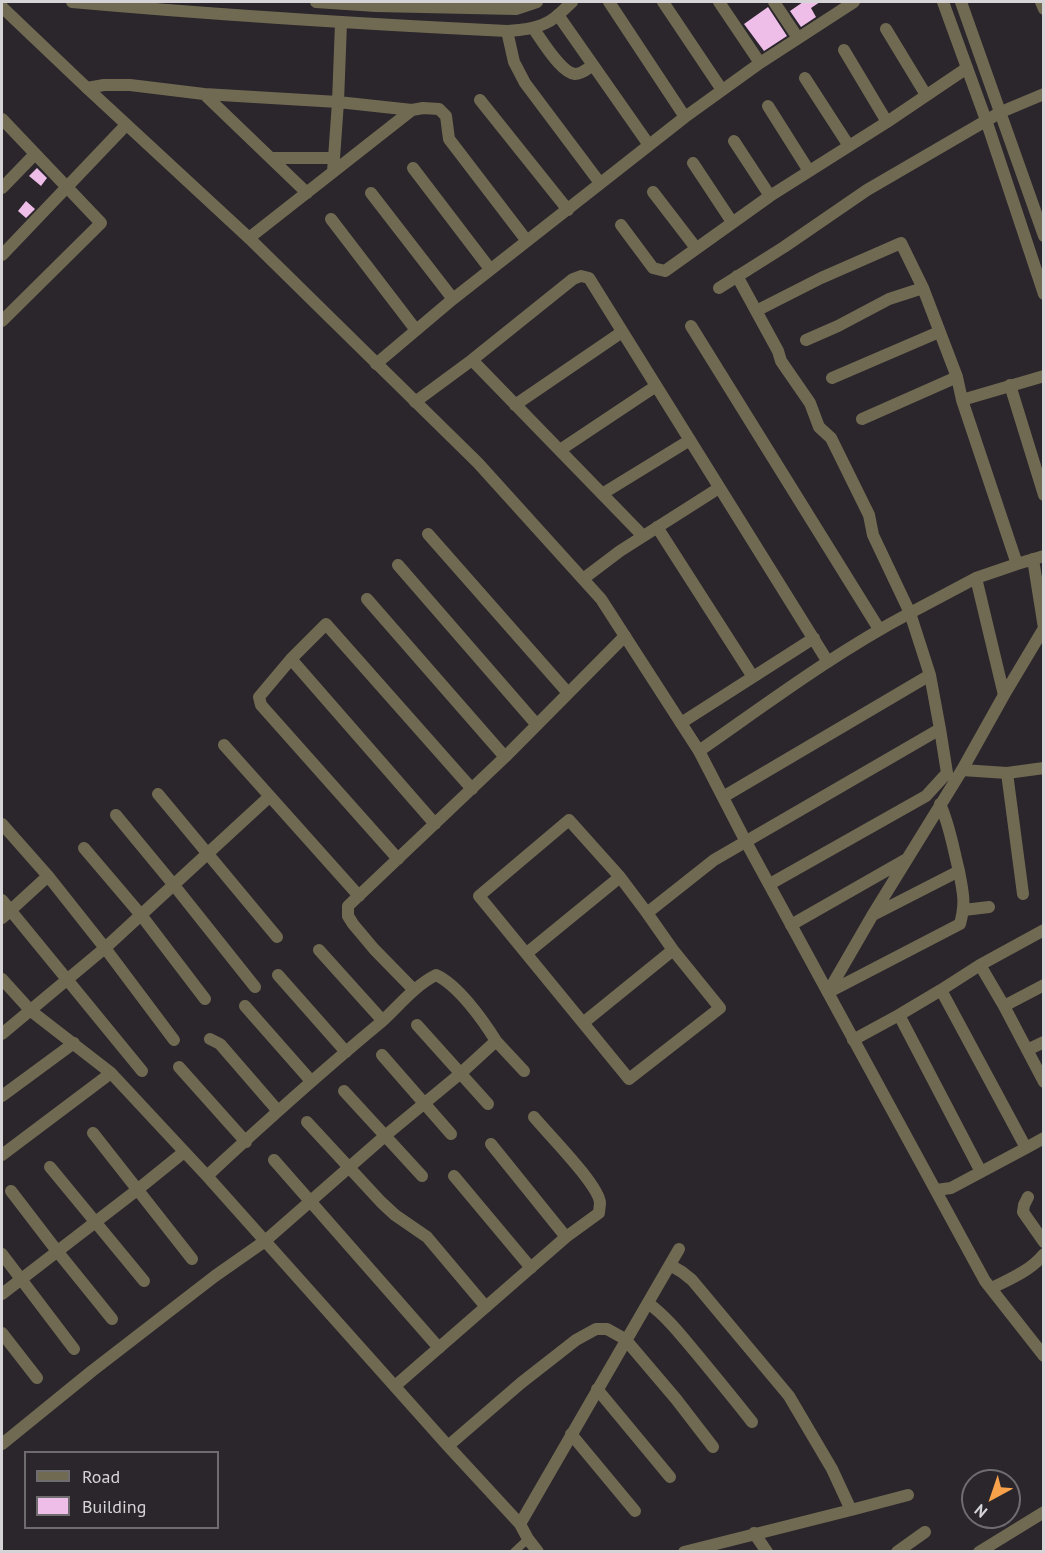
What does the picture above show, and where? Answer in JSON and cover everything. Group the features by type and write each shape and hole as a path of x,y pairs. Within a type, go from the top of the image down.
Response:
{"street":[{"path":"72,2 341,23 507,32 533,28 546,23 572,2"},
{"path":"316,2 376,6 516,9 537,2"},
{"path":"609,2 686,117"},
{"path":"663,2 722,90"},
{"path":"719,2 760,63"},
{"path":"774,2 798,38"},
{"path":"376,363 490,269 686,117 798,38 837,6 854,2"},
{"path":"943,2 986,120 1044,294"},
{"path":"961,2 1044,236"},
{"path":"1041,2 1044,9"},
{"path":"2,7 249,238 376,363 478,464 602,599 699,751 746,842 985,1281 1044,1356"},
{"path":"558,15 649,145"},
{"path":"333,172 341,23"},
{"path":"533,28 565,69 574,74 593,65"},
{"path":"886,29 926,95"},
{"path":"507,32 514,62 525,83 600,183"},
{"path":"844,50 887,122"},
{"path":"621,225 652,268 665,271 770,196 968,68"},
{"path":"805,78 849,146"},
{"path":"87,88 104,85 130,85 204,94 338,102 412,110 439,109 446,116 449,139 527,241"},
{"path":"204,94 307,193"},
{"path":"719,288 867,190 986,120 1044,94"},
{"path":"480,100 568,210"},
{"path":"768,106 809,171"},
{"path":"249,238 412,110"},
{"path":"2,119 100,223 2,321"},
{"path":"2,255 126,124"},
{"path":"734,141 770,196"},
{"path":"2,188 34,154"},
{"path":"272,158 334,158"},
{"path":"693,163 732,222"},
{"path":"413,168 490,269"},
{"path":"653,192 696,249"},
{"path":"371,193 453,299"},
{"path":"331,219 416,330"},
{"path":"756,311 821,278 901,243 923,288 957,377 962,400 1017,564"},
{"path":"415,402 472,360 573,279 581,276 589,278 828,662"},
{"path":"737,276 778,351 781,361 810,403 819,427 831,438 869,515 873,535 910,613 930,675 947,773 926,796 770,884"},
{"path":"806,340 889,299 923,288"},
{"path":"691,326 879,629"},
{"path":"515,405 622,332"},
{"path":"832,378 939,332"},
{"path":"472,360 643,536"},
{"path":"962,400 1044,376"},
{"path":"862,419 957,377"},
{"path":"1010,385 1044,495"},
{"path":"560,450 656,386"},
{"path":"602,494 690,440"},
{"path":"583,579 643,536 720,488"},
{"path":"657,527 753,677"},
{"path":"428,534 568,693"},
{"path":"699,751 879,629 976,578 1038,558 1044,628 962,770 828,992"},
{"path":"398,565 537,725"},
{"path":"976,578 1004,695"},
{"path":"367,599 505,757"},
{"path":"398,859 259,701 291,659 326,624 472,789"},
{"path":"414,990 374,949 348,916 348,906 505,757 626,636"},
{"path":"681,723 814,638"},
{"path":"291,659 435,824"},
{"path":"723,797 930,675"},
{"path":"647,913 714,861 940,729"},
{"path":"224,745 359,896"},
{"path":"962,770 1007,773 1044,768"},
{"path":"1007,773 1023,894"},
{"path":"158,794 277,937"},
{"path":"2,1034 105,948 269,796"},
{"path":"828,992 960,924 964,910 964,897 952,836 940,804"},
{"path":"116,815 255,987"},
{"path":"569,820 620,877 673,950 720,1008 629,1079 479,896 569,820"},
{"path":"2,824 48,876 174,1040"},
{"path":"84,848 141,915 205,999"},
{"path":"791,925 907,859"},
{"path":"872,916 959,871"},
{"path":"48,876 4,909 69,980 142,1071"},
{"path":"527,953 620,877"},
{"path":"964,910 989,907"},
{"path":"853,1040 1044,930"},
{"path":"583,1023 673,950"},
{"path":"320,951 382,1020"},
{"path":"980,965 1044,1082"},
{"path":"278,975 346,1052"},
{"path":"207,1176 414,990 436,975 446,980 483,1020 496,1041 524,1071"},
{"path":"2,979 31,1011 111,1073 207,1176 519,1524 538,1551"},
{"path":"1004,1006 1044,985"},
{"path":"940,990 1026,1148"},
{"path":"245,1006 311,1081"},
{"path":"899,1015 981,1172"},
{"path":"417,1025 488,1104"},
{"path":"210,1038 220,1044 278,1111"},
{"path":"2,1444 214,1276 265,1241 496,1041"},
{"path":"1027,1050 1044,1042"},
{"path":"2,1096 74,1043"},
{"path":"382,1055 451,1134"},
{"path":"179,1067 246,1142"},
{"path":"2,1155 111,1073"},
{"path":"344,1091 422,1176"},
{"path":"395,1386 566,1237 598,1213 600,1204 598,1195 589,1181 534,1117"},
{"path":"307,1122 394,1215 427,1237 486,1307"},
{"path":"93,1133 192,1259"},
{"path":"936,1190 951,1188 1044,1138"},
{"path":"491,1144 566,1237"},
{"path":"2,1294 184,1152"},
{"path":"274,1160 439,1348"},
{"path":"50,1167 144,1281"},
{"path":"454,1176 531,1268"},
{"path":"11,1191 112,1318"},
{"path":"1028,1197 1023,1212 1044,1242"},
{"path":"519,1524 679,1249"},
{"path":"2,1254 74,1349"},
{"path":"992,1288 1027,1270 1044,1254"},
{"path":"670,1264 692,1280 789,1396 832,1469 851,1510"},
{"path":"648,1303 664,1316 752,1422"},
{"path":"448,1446 521,1383 576,1340 596,1329 607,1329 626,1339 713,1447"},
{"path":"2,1333 37,1378"},
{"path":"597,1389 670,1477"},
{"path":"571,1434 635,1511"},
{"path":"684,1551 909,1495"},
{"path":"979,1551 1044,1512"},
{"path":"897,1551 925,1532"},
{"path":"754,1533 767,1551"}],"lane":[{"path":"514,1551 528,1539"}],"building":[{"path":"803,2 820,2 811,8 816,17 801,27 790,11"},
{"path":"768,7 787,36 764,51 744,24"},
{"path":"37,168 47,178 41,186 29,176"},
{"path":"26,201 35,209 26,218 18,211"}]}
